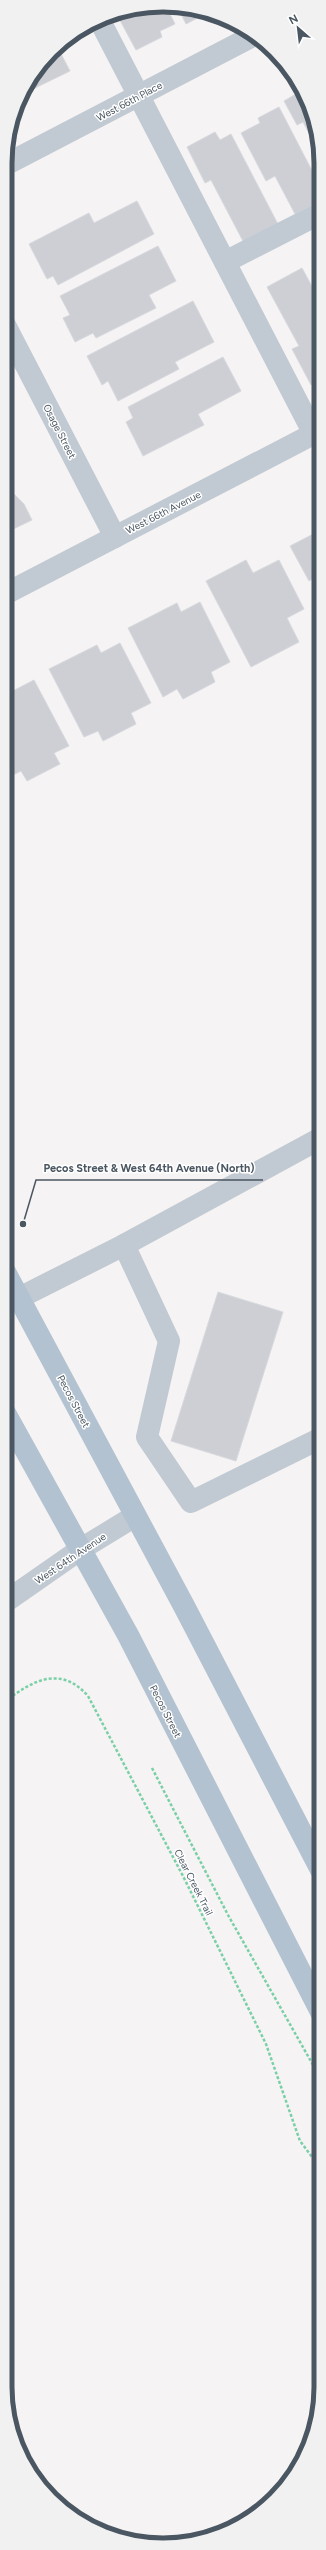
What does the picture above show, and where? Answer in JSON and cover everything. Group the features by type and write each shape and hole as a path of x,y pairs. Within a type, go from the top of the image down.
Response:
{"main road":[{"name":"Pecos Street","path":"12,1285 314,1857"},
{"name":"Pecos Street","path":"12,1426 128,1635 314,1998"}],"street":[{"path":"102,25 225,262 314,426"},
{"name":"West 66th Place","path":"12,161 249,38"},
{"path":"225,262 314,217"},
{"name":"Osage Street","path":"12,344 115,537"},
{"name":"West 66th Avenue","path":"12,590 314,434"},
{"path":"19,1298 124,1245 314,1142"},
{"path":"124,1245 169,1341 147,1437 191,1502 314,1441"},
{"name":"West 64th Avenue","path":"12,1597 81,1549 135,1516"}],"path":[{"name":"Clear Creek Trail","path":"12,1697 29,1685 41,1680 55,1677 72,1681 88,1696 183,1876 266,2044 300,2140 314,2158"},
{"path":"152,1768 232,1922 314,2066"}],"building":[{"path":"169,12 175,24 160,31 162,37 136,50 119,19 143,13"},
{"path":"180,13 200,17 186,24"},
{"path":"60,52 70,71 31,90 49,63"},
{"path":"297,94 303,105 312,139 303,122 297,125 284,101"},
{"path":"279,107 314,174 314,204 295,214 275,176 266,181 241,133 260,123 258,118"},
{"path":"215,132 220,140 231,134 280,228 245,245 211,180 205,183 187,147"},
{"path":"137,201 154,234 58,285 53,276 47,279 29,244 89,213 94,223"},
{"path":"158,246 176,281 149,295 156,308 96,338 93,333 75,342 63,318 70,315 60,296"},
{"path":"302,268 314,290 314,383 311,385 292,349 299,346 267,287"},
{"path":"193,301 214,342 175,362 179,369 118,401 108,381 102,385 87,356"},
{"path":"223,357 241,391 198,414 204,425 143,456 126,422 133,418 128,407"},
{"path":"12,492 24,504 32,520 12,530"},
{"path":"314,534 314,578 309,581 290,546"},
{"path":"246,560 253,573 279,560 304,609 287,618 299,642 251,667 206,581"},
{"path":"200,602 230,662 211,672 215,682 183,699 177,689 163,697 128,628 177,603 181,612"},
{"path":"120,643 151,703 131,713 136,724 103,741 98,731 84,737 49,669 97,645 101,653"},
{"path":"34,680 69,746 54,753 60,764 27,781 21,771 12,776 12,691"},
{"path":"218,1292 283,1312 236,1461 171,1441"}],"place":[{"name":"Pecos Street & West 64th Avenue (North)","path":"23,1224"}]}
